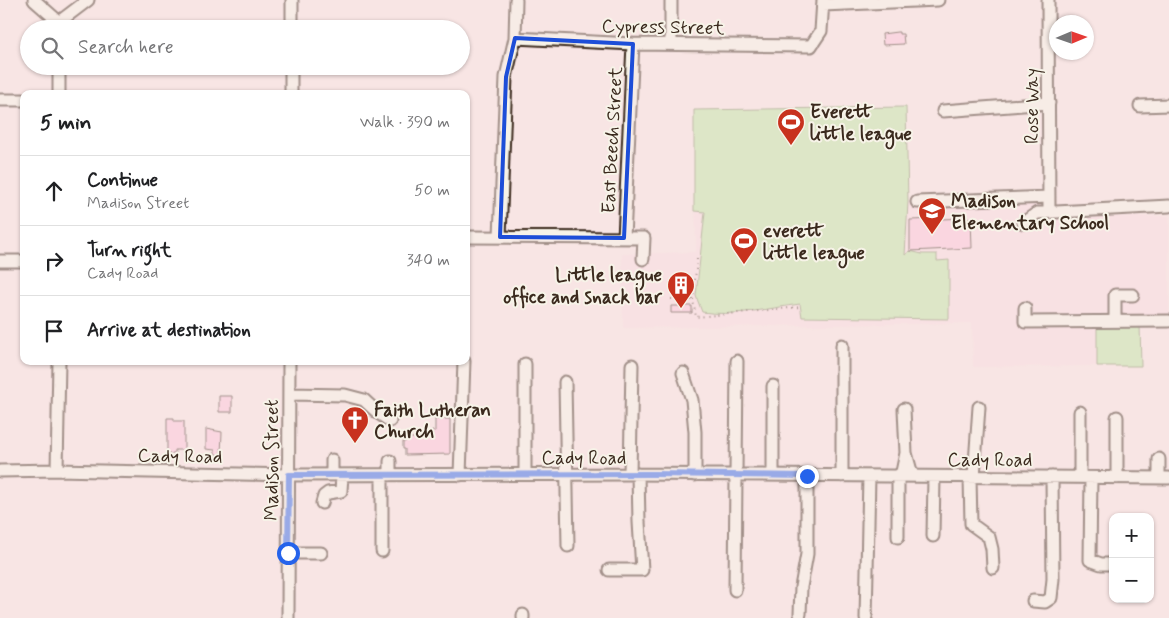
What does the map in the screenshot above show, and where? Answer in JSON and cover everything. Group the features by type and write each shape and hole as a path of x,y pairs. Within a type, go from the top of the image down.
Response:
{"street":[{"path":"34,0 53,20"},
{"path":"66,20 88,0"},
{"path":"292,0 292,20"},
{"path":"500,237 506,76 515,38 516,0"},
{"path":"671,0 671,44"},
{"path":"823,2 938,0"},
{"name":"Rose Way","path":"1048,0 1049,212"},
{"name":"Cypress Street","path":"515,38 633,44 811,46 821,31 823,2"},
{"name":"East Beech Street","path":"624,238 633,44"},
{"path":"59,75 59,90"},
{"path":"291,75 291,90"},
{"path":"0,100 20,100"},
{"path":"943,110 1048,103"},
{"path":"1140,106 1169,105"},
{"path":"917,202 1049,197"},
{"path":"1023,223 1037,213 1169,206"},
{"path":"470,237 644,238 643,259"},
{"path":"0,261 20,261"},
{"path":"1115,321 1115,296 1133,295"},
{"path":"1025,308 1025,322 1169,321"},
{"path":"842,345 842,476"},
{"path":"735,590 738,361"},
{"path":"525,364 525,474"},
{"path":"57,470 59,365"},
{"name":"Madison Street","path":"288,618 289,365"},
{"path":"460,475 464,365"},
{"path":"609,570 642,570 634,474 632,365"},
{"path":"683,373 692,400 695,432 695,475"},
{"path":"565,382 568,546"},
{"path":"773,386 773,475"},
{"path":"289,394 330,398 345,395 364,400 390,421"},
{"path":"979,408 972,477 971,524 989,537 993,568"},
{"path":"904,409 906,453 914,476"},
{"path":"1080,412 1090,560 1101,564 1109,564"},
{"path":"1117,417 1117,478"},
{"path":"898,537 898,476 902,472 906,453"},
{"path":"1159,459 1164,478"},
{"path":"322,503 324,496 328,493 341,491 332,460"},
{"path":"382,552 386,475 390,461"},
{"name":"Cady Road","path":"0,471 57,470 289,475 634,474 1164,478"},
{"path":"800,614 801,587 807,554 807,476"},
{"path":"866,618 869,476"},
{"path":"933,536 934,477"},
{"path":"1033,601 1045,602 1051,598 1053,579 1052,477"},
{"path":"288,553 322,553"}],"path":[{"path":"697,259 693,300 696,317 801,307"},
{"path":"671,299 693,300"}],"highlighted area":[{"path":"515,38 633,44 624,238 500,237 506,77"}],"shaded area":[{"name":"Madison Elementary School","path":"906,107 908,202 1043,200 1043,218 1169,216 1169,323 1097,322 1097,366 973,367 972,323 623,328 622,254 696,252 694,110"}],"green space":[{"path":"906,107 908,202 905,255 910,251 922,254 937,254 937,261 949,260 949,319 802,317 800,304 738,313 702,312 696,296 705,212 694,211 694,110"},
{"path":"1097,322 1140,324 1141,366 1097,366"}],"building":[{"path":"899,32 899,34 903,34 904,44 883,45 882,34"},
{"path":"971,218 972,248 910,251 910,220"},
{"name":"Little league office and snack bar","path":"671,306 692,306 692,313 671,313"},
{"path":"219,396 232,396 232,412 219,412"},
{"path":"167,418 174,418 174,421 184,421 184,450 175,450 175,454 167,454"},
{"path":"435,419 450,419 450,454 405,455 403,442 405,442 406,438 432,438 432,431 435,431"},
{"path":"206,429 222,432 221,455 215,454 215,450 206,449"}],"place":[{"name":"Everett little league","path":"791,146"},
{"name":"Madison Elementary School","path":"932,235"},
{"name":"everett little league","path":"744,265"},
{"name":"Little league office and snack bar","path":"681,309"},
{"name":"Faith Lutheran Church","path":"355,444"}],"route":[{"path":"288,553 289,475 653,474 807,476"}]}
